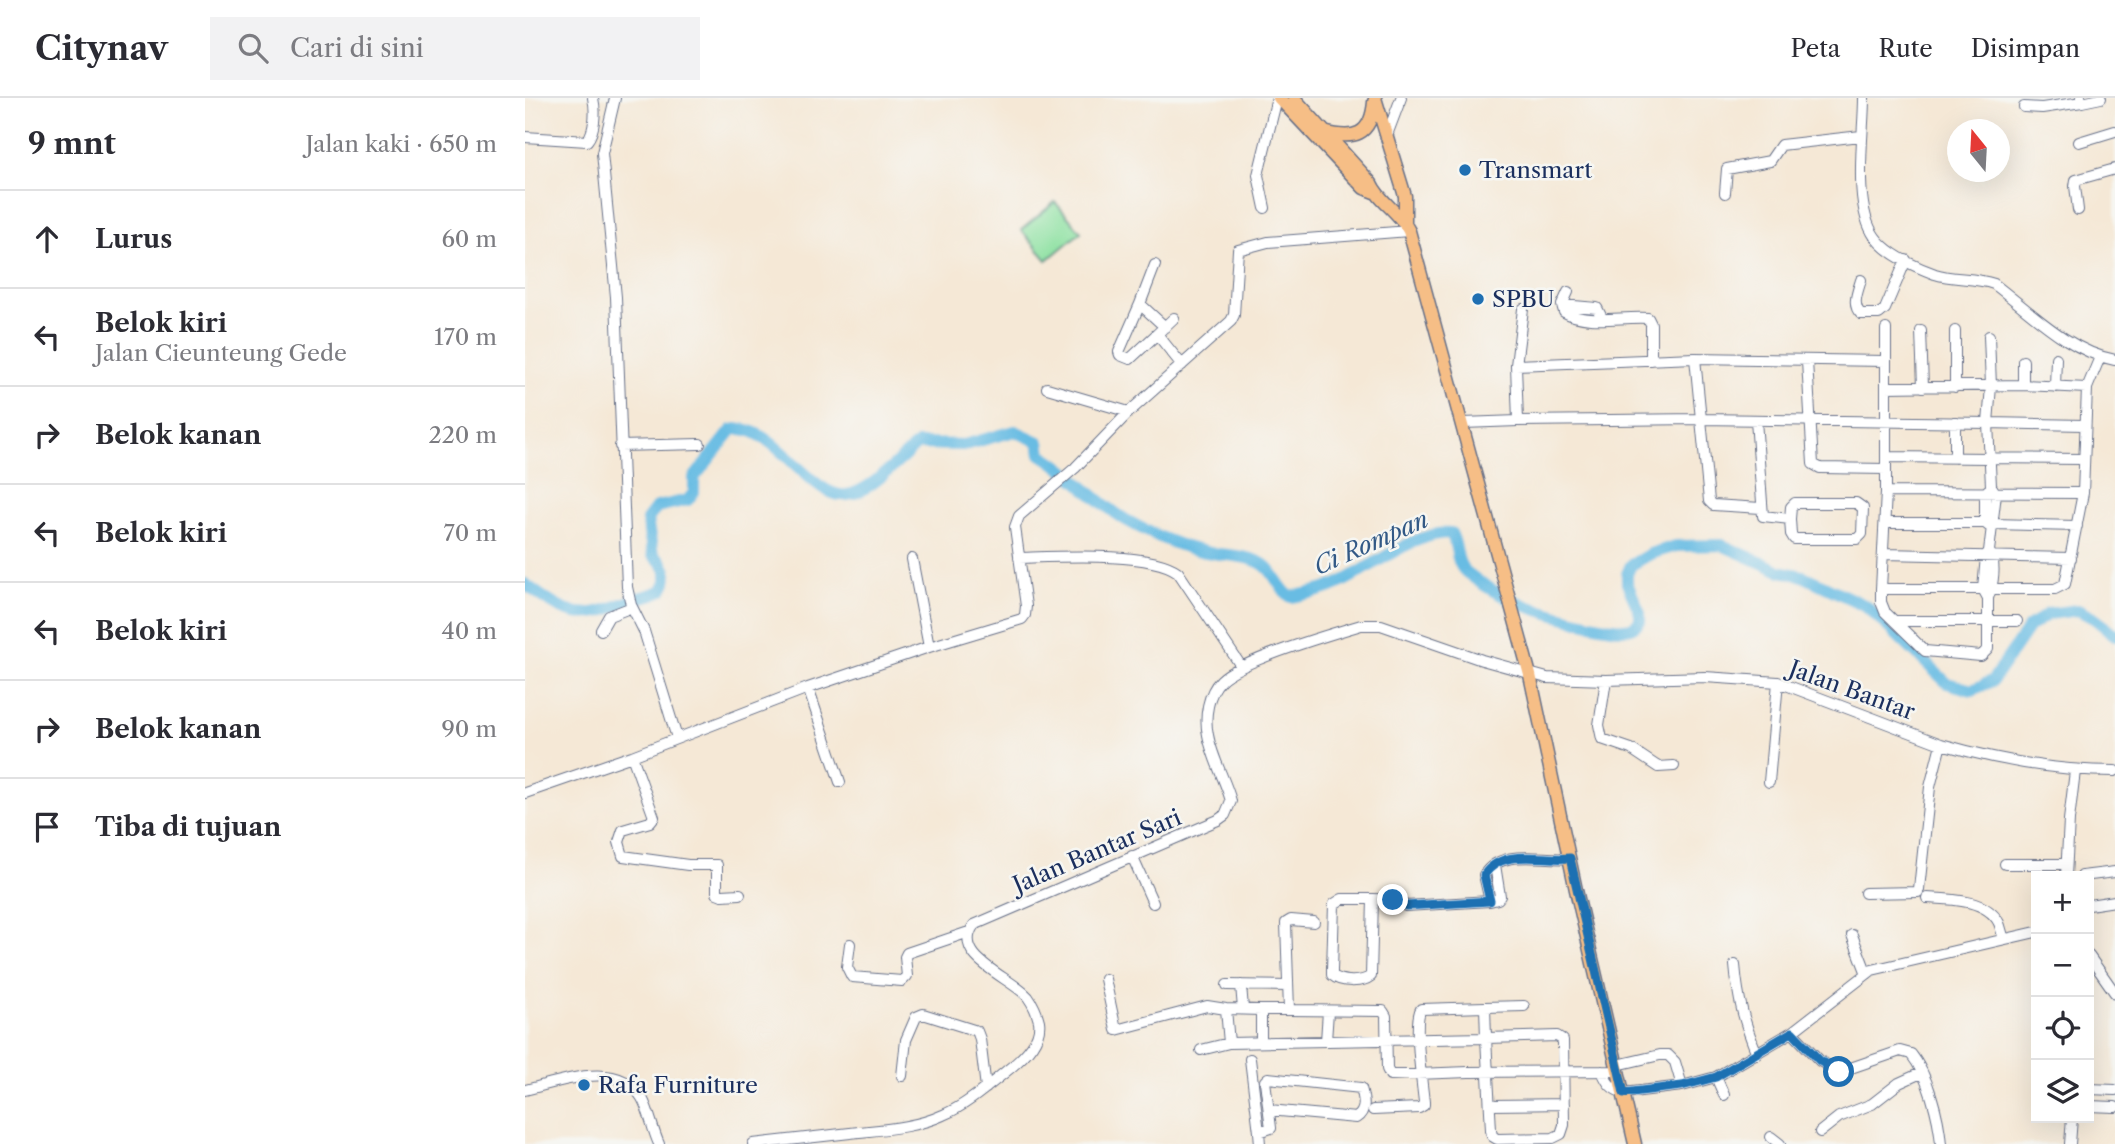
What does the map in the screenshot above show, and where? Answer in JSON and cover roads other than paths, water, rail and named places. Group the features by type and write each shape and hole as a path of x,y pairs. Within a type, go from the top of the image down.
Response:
{"main road":[{"path":"1278,98 1364,188 1375,192"},
{"path":"1294,98 1407,227"},
{"path":"1324,132 1345,138 1356,135 1366,127 1373,114 1374,98"},
{"path":"1374,98 1405,196 1407,227 1463,422 1530,675 1635,1144"}],"street":[{"path":"615,98 602,153 616,297 627,587 644,631 677,738"},
{"path":"1265,208 1258,175 1278,98"},
{"path":"1387,135 1401,98"},
{"path":"2024,107 2042,108 2101,98"},
{"path":"1868,99 1861,136 1863,203 1870,228 1879,243 1906,260 1948,278 1981,280 1994,284 2077,347 2115,360"},
{"path":"525,137 587,141 591,137 594,103 610,113"},
{"path":"2079,142 2115,131"},
{"path":"1725,193 1727,169 1770,162 1780,145 1861,136"},
{"path":"2078,210 2076,180 2115,169"},
{"path":"525,793 632,756 808,688 1024,617 1026,606 1014,527 1019,516 1075,468 1129,412 1233,318 1239,249 1268,242 1407,227"},
{"path":"1861,280 1856,309 1861,314 1879,314 1885,309 1906,260"},
{"path":"1155,265 1120,355 1130,359 1174,318"},
{"path":"1568,292 1562,305 1597,308 1602,318 1648,318 1651,324 1651,360"},
{"path":"1140,304 1182,365"},
{"path":"1518,422 1516,365 1523,309"},
{"path":"1886,328 1887,421 1882,608 1925,651 1981,656 1987,652 1989,621 1989,336"},
{"path":"1921,331 1923,387"},
{"path":"1955,331 1955,387"},
{"path":"1125,337 1141,348"},
{"path":"1881,589 1987,592 2058,589 2065,584 2083,494 2087,388 2100,357"},
{"path":"1516,365 1695,358 1886,361"},
{"path":"1695,358 1710,504 1761,508"},
{"path":"2055,387 2056,358"},
{"path":"1807,361 1813,464 1820,468 1955,458 2084,459"},
{"path":"2023,361 2023,385"},
{"path":"1887,387 2023,385 2087,388"},
{"path":"1048,388 1129,412"},
{"path":"1463,422 1701,419 2084,425"},
{"path":"1756,420 1761,508 1765,517 1790,519"},
{"path":"1955,422 1955,458"},
{"path":"620,446 700,444"},
{"path":"1885,492 2083,494"},
{"path":"1797,503 1860,503 1863,508 1863,534 1857,539 1794,539 1790,519 1790,506 1797,503"},
{"path":"1885,523 2077,526"},
{"path":"1884,554 2071,558"},
{"path":"1019,558 1118,558 1153,562 1172,568 1178,572 1241,666"},
{"path":"912,559 929,647"},
{"path":"601,630 610,616 631,603"},
{"path":"1895,621 2017,621"},
{"name":"Jalan Bantar Sari","path":"850,944 847,967 852,977 902,981 908,976 905,957 907,953 969,932 974,925 1218,820 1231,802 1207,735 1206,714 1219,682 1241,666 1349,628 1373,623 1530,675"},
{"name":"Jalan Bantar","path":"1530,675 1606,680 1705,677 1778,682 1941,744 1969,752 2075,771 2115,771"},
{"path":"1606,680 1599,725 1602,739 1631,749 1657,767 1674,766"},
{"path":"1769,782 1778,682"},
{"path":"808,688 840,782"},
{"path":"1865,893 1918,892 1930,787 1941,744"},
{"path":"632,756 654,817 650,822 623,830 619,842 622,854 625,857 666,863 717,865 717,893 740,894"},
{"path":"2066,871 2075,771"},
{"path":"1132,856 1153,903"},
{"path":"1373,899 1371,976 1364,980 1339,980 1332,975 1334,904 1342,899 1373,899 1396,900 1406,906 1490,901 1484,875 1495,865 1514,857 1550,860 1570,858"},
{"path":"2005,864 2066,864"},
{"path":"2094,875 2115,872"},
{"path":"1927,898 1963,901 1986,909 1999,922 2004,939"},
{"path":"2094,904 2115,901"},
{"path":"1289,1010 1286,923 1291,920 1314,922"},
{"path":"753,1144 912,1126 945,1115 986,1088 1019,1061 1035,1040 1039,1023 1035,1008 1028,997 1002,975 977,960 968,944 969,932"},
{"path":"1602,1071 1609,1085 1624,1093 1682,1086 1716,1077 1792,1032 1867,974 1886,966 2031,933"},
{"path":"1852,935 1867,974"},
{"path":"2094,963 2115,993"},
{"path":"1735,965 1739,1003 1745,1027 1757,1054"},
{"path":"1105,979 1116,1030 1205,1006 1261,1010 1383,1011 1386,1016 1387,1069 1390,1075 1602,1071 1668,1055 1675,1062 1682,1086"},
{"path":"1227,985 1288,986"},
{"path":"1241,985 1243,1009"},
{"path":"1373,1110 1421,1107 1424,1102 1417,1016 1421,1009 1524,1006"},
{"path":"1201,1050 1229,1043 1261,1041 1387,1042 1486,1038 1561,1038 1565,1104 1564,1125 1557,1137 1497,1139 1491,1134 1486,1038 1485,1007"},
{"path":"1226,1009 1229,1043"},
{"path":"1261,1010 1261,1041"},
{"path":"1326,1041 1328,1011"},
{"path":"902,1076 906,1040 916,1017 923,1014 977,1031 986,1088"},
{"path":"1792,1032 1816,1058 1839,1072 1900,1051 1914,1058 1940,1127 1941,1144"},
{"path":"1250,1059 1260,1144"},
{"path":"1820,1132 1839,1117 1872,1104 1899,1083 1921,1073"},
{"path":"525,1090 595,1075 625,1082 639,1093 645,1102 659,1144"},
{"path":"1716,1077 1724,1095"},
{"path":"1259,1132 1271,1129 1265,1081 1270,1078 1361,1088 1364,1106 1356,1118 1269,1110"},
{"path":"2094,1089 2115,1090"},
{"path":"1490,1105 1565,1104"},
{"path":"2094,1106 2115,1107"},
{"path":"2070,1144 2072,1123"}],"waterway":[{"name":"Ci Rompan","path":"525,584 553,604 575,613 586,614 613,608 662,590 666,582 666,571 653,555 647,520 657,507 688,500 694,492 694,478 732,430 747,430 761,436 820,486 834,493 847,495 856,493 875,481 918,444 964,445 1015,431 1039,442 1041,454 1126,520 1185,547 1259,562 1269,569 1282,589 1291,597 1338,584 1422,538 1451,533 1462,568 1500,594 1531,608 1578,621 1623,629 1631,628 1640,621 1640,613 1627,583 1631,565 1650,554 1676,546 1722,545 1780,571 1803,576 1866,606 1947,683 1972,690 1992,681 2029,627 2048,614 2078,610 2115,635"}],"place":[{"name":"Transmart","path":"1465,170"},
{"name":"SPBU","path":"1478,299"},
{"name":"Rafa Furniture","path":"584,1085"}]}
